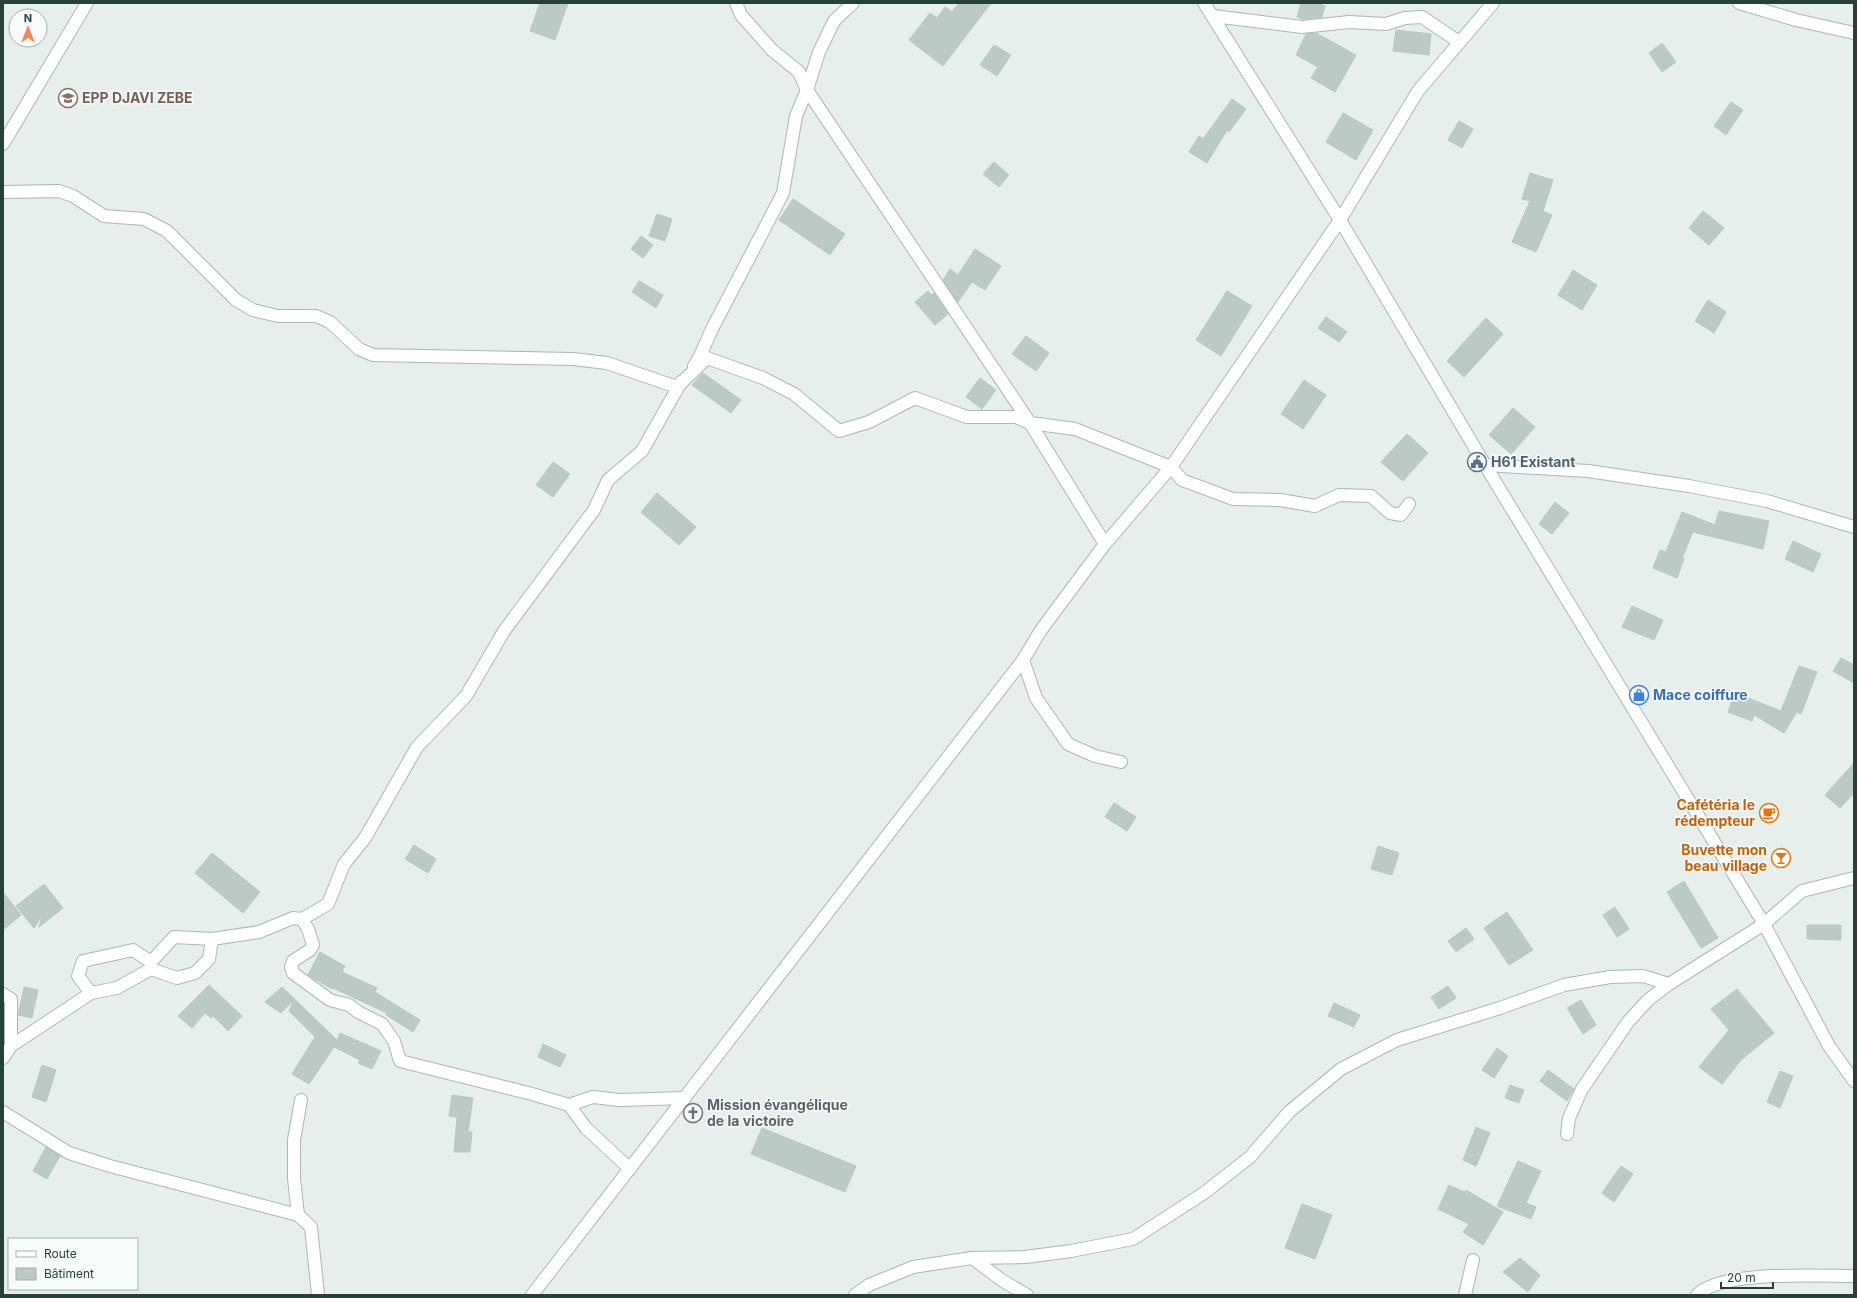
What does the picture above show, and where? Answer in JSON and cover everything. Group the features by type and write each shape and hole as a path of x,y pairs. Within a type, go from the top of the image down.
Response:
{"street":[{"path":"3,144 87,3"},
{"path":"736,3 740,15 772,50 799,72 807,90 1030,423 1104,544"},
{"path":"3,1058 11,1046 92,994 117,988 151,966 174,937 212,939 259,932 293,918 302,919 328,904 344,864 365,838 417,747 466,696 504,631 594,510 608,480 642,451 677,387 700,356 712,329 783,193 796,116 820,52 834,21 853,3"},
{"path":"1204,3 1340,220 1485,465 1764,924 1829,1046 1854,1081"},
{"path":"532,1295 1023,660 1041,630 1104,544 1171,467 1340,220 1418,91 1493,3"},
{"path":"1739,3 1796,20 1854,33"},
{"path":"1213,16 1302,27 1350,22 1386,24 1405,18 1422,17 1459,42"},
{"path":"3,192 60,191 73,196 104,216 144,219 167,231 236,300 253,310 278,316 316,316 330,322 359,349 373,355 573,360 607,363 677,387"},
{"path":"677,387 707,358 763,378 794,394 839,431 869,422 915,398 967,417 1016,417 1030,423 1074,429 1171,467 1182,480"},
{"path":"1485,465 1588,471 1689,486 1767,501 1854,527"},
{"path":"1162,477 1182,480 1233,499 1280,500 1315,506 1338,495 1371,496 1390,513 1401,515 1409,504"},
{"path":"1023,660 1036,698 1068,744 1095,756 1121,762"},
{"path":"1566,1134 1568,1118 1582,1089 1628,1022 1648,1000 1669,984 1764,924 1802,891 1852,876"},
{"path":"302,919 308,929 313,945 310,950 293,961 291,967 293,973 330,1000 349,1005 358,1012 382,1024 394,1041 400,1061 532,1094 569,1105 593,1097 619,1100 685,1098"},
{"path":"92,994 78,976 83,962 133,950 151,966 177,978 196,973 209,959 212,939"},
{"path":"855,1295 869,1285 913,1267 972,1258 1025,1257 1070,1251 1133,1239 1204,1193 1250,1157 1289,1112 1341,1069 1397,1040 1500,1008 1564,985 1610,977 1643,976 1669,984"},
{"path":"3,994 11,999 11,1046"},
{"path":"298,1215 294,1178 294,1140 301,1100"},
{"path":"569,1105 586,1128 630,1169"},
{"path":"3,1112 69,1153 110,1166 298,1215 311,1227 318,1295"},
{"path":"972,1258 1003,1281 1026,1295"},
{"path":"1465,1295 1473,1260"},
{"path":"1697,1295 1713,1284 1743,1277 1854,1276"}],"building":[{"path":"540,3 568,3 555,40 530,31"},
{"path":"959,3 991,3 943,66 909,40 930,13 937,18 945,7 952,12"},
{"path":"1301,3 1316,3 1325,6 1322,17 1303,19 1297,17"},
{"path":"1396,30 1431,34 1429,55 1393,51"},
{"path":"1316,33 1356,55 1335,92 1311,78 1318,67 1296,55 1306,34"},
{"path":"1662,43 1676,62 1662,72 1649,53"},
{"path":"994,45 1011,55 997,76 980,65"},
{"path":"1232,99 1246,109 1229,132 1227,130 1207,163 1189,152 1199,136 1203,139"},
{"path":"1731,102 1743,110 1726,135 1714,126"},
{"path":"1343,113 1373,130 1356,160 1326,142"},
{"path":"1459,121 1473,129 1462,148 1448,140"},
{"path":"994,162 1009,175 999,187 983,174"},
{"path":"1530,173 1553,180 1543,211 1552,215 1536,252 1512,242 1530,201 1522,199"},
{"path":"793,199 845,234 830,255 779,220"},
{"path":"1703,211 1724,228 1709,245 1689,228"},
{"path":"657,214 672,219 665,241 649,236"},
{"path":"641,236 653,245 643,258 631,249"},
{"path":"975,249 1001,266 985,290 972,282 958,302 943,280 950,269 958,275"},
{"path":"1573,270 1597,285 1582,310 1558,295"},
{"path":"639,281 663,295 656,308 632,292"},
{"path":"928,291 932,295 934,293 948,314 935,325 915,302"},
{"path":"1227,291 1252,306 1221,356 1196,340"},
{"path":"1708,300 1726,312 1714,333 1695,321"},
{"path":"1326,317 1347,332 1339,342 1318,328"},
{"path":"1486,318 1503,334 1464,377 1447,361"},
{"path":"1026,336 1049,353 1036,371 1012,354"},
{"path":"703,373 741,400 731,413 692,385"},
{"path":"980,378 996,390 982,409 966,397"},
{"path":"1304,380 1326,395 1303,429 1281,414"},
{"path":"1513,408 1535,427 1511,454 1489,435"},
{"path":"1407,434 1428,453 1403,481 1381,462"},
{"path":"553,462 570,474 553,497 536,485"},
{"path":"657,493 696,527 679,545 641,512"},
{"path":"1555,502 1569,513 1552,534 1539,524"},
{"path":"1719,511 1769,521 1763,549 1693,532 1682,558 1684,559 1677,578 1653,568 1660,550 1666,552 1682,512 1715,525"},
{"path":"1793,541 1821,554 1813,572 1785,559"},
{"path":"1632,606 1663,620 1654,640 1622,627"},
{"path":"1841,658 1854,665 1854,683 1833,671"},
{"path":"1799,666 1817,672 1801,714 1797,712 1784,733 1754,715 1752,721 1728,712 1732,701 1724,697 1728,690 1781,711"},
{"path":"1854,763 1854,793 1840,808 1825,795"},
{"path":"1114,803 1136,817 1127,831 1105,817"},
{"path":"414,845 436,859 428,873 405,859"},
{"path":"1378,846 1399,853 1392,875 1371,869"},
{"path":"212,853 260,892 243,913 195,873"},
{"path":"1684,881 1718,938 1701,948 1667,892"},
{"path":"44,884 63,908 39,927 42,916 34,928 16,906"},
{"path":"3,892 21,915 3,930"},
{"path":"1615,907 1629,929 1617,937 1603,915"},
{"path":"1507,912 1533,950 1509,965 1484,928"},
{"path":"1807,925 1841,925 1841,940 1807,939"},
{"path":"1466,928 1474,939 1456,952 1448,941"},
{"path":"320,952 345,966 342,972 377,988 375,992 420,1020 413,1032 386,1015 387,1013 333,988 332,989 308,975"},
{"path":"209,985 242,1016 228,1031 213,1016 211,1018 205,1013 192,1028 178,1016"},
{"path":"1448,986 1456,998 1439,1009 1431,997"},
{"path":"24,987 38,990 32,1018 18,1015"},
{"path":"282,987 337,1040 340,1033 381,1051 372,1069 358,1063 360,1060 334,1047 309,1084 292,1074 315,1037 289,1011 294,1000 281,1013 265,1002"},
{"path":"1737,989 1774,1033 1741,1060 1722,1084 1699,1067 1729,1030 1711,1009"},
{"path":"1581,1000 1596,1025 1583,1034 1567,1008"},
{"path":"1334,1003 1360,1015 1354,1027 1328,1016"},
{"path":"543,1044 566,1055 560,1067 538,1057"},
{"path":"1497,1048 1508,1056 1494,1078 1482,1070"},
{"path":"42,1065 56,1070 46,1102 32,1097"},
{"path":"1548,1070 1574,1089 1567,1101 1540,1081"},
{"path":"1780,1071 1793,1076 1780,1108 1767,1102"},
{"path":"1510,1085 1524,1090 1519,1103 1505,1098"},
{"path":"452,1095 473,1098 468,1132 472,1132 470,1152 454,1152 457,1117 449,1116"},
{"path":"1476,1127 1490,1133 1476,1166 1463,1160"},
{"path":"762,1128 856,1166 845,1192 751,1154"},
{"path":"46,1147 60,1156 47,1179 33,1171"},
{"path":"1518,1161 1541,1171 1526,1203 1536,1207 1531,1219 1497,1206"},
{"path":"1621,1166 1633,1174 1614,1202 1602,1193"},
{"path":"1449,1185 1464,1192 1466,1190 1503,1212 1483,1245 1463,1232 1469,1224 1438,1209"},
{"path":"1302,1204 1332,1215 1315,1259 1285,1248"},
{"path":"1520,1258 1540,1275 1528,1292 1503,1272"}],"place":[{"name":"EPP DJAVI ZEBE","path":"68,98"},
{"name":"H61 Existant","path":"1477,462"},
{"name":"Mace coiffure","path":"1639,695"},
{"name":"Cafétéria le rédempteur","path":"1769,813"},
{"name":"Buvette mon beau village","path":"1781,858"},
{"name":"Mission évangélique de la victoire","path":"693,1113"}]}
